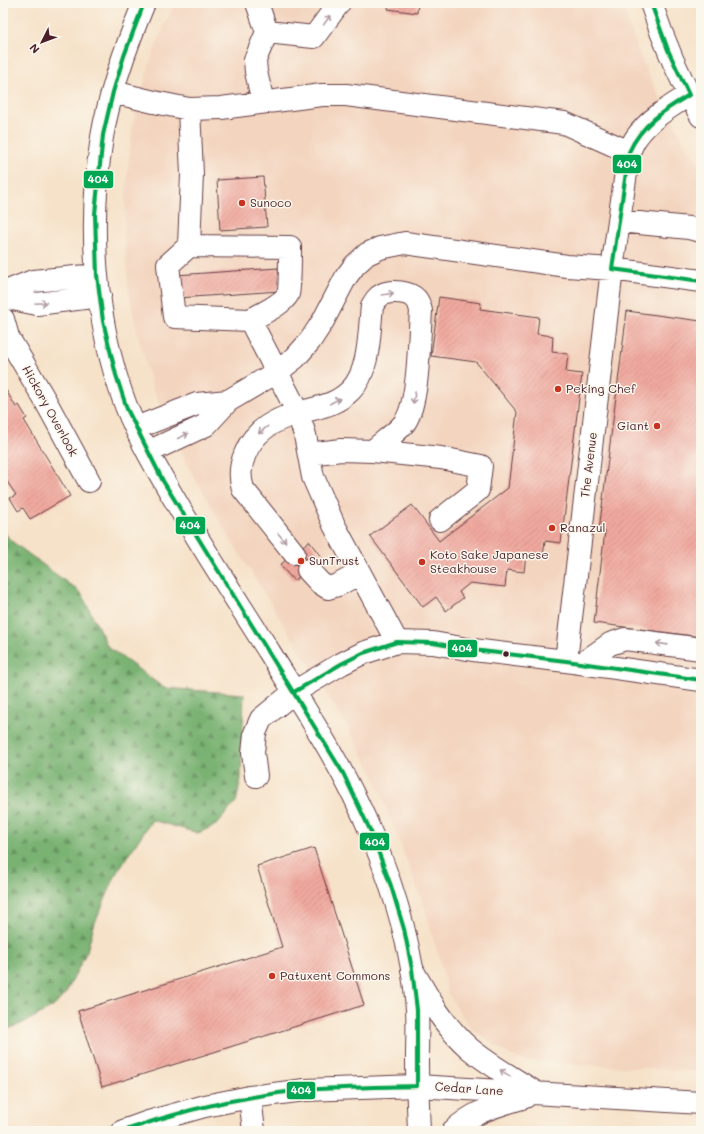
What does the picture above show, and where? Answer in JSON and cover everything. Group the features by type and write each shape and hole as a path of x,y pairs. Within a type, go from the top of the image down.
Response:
{"street":[{"path":"144,3 124,56 102,135 95,214 97,274 104,321 116,375 127,409 164,481 206,552 343,773 370,832 391,886 404,929 412,969 417,1010 417,1086 419,1131"},
{"path":"257,3 267,32 255,60 256,72 263,102"},
{"path":"267,32 314,37 339,3"},
{"path":"651,3 674,66 701,116"},
{"path":"113,92 189,109 221,108 322,95 346,95 564,123 629,152 636,138 649,123 665,110 689,95"},
{"path":"189,109 192,174 189,246"},
{"name":"The Avenue","path":"574,662 612,270 629,152"},
{"path":"619,222 689,228 701,231"},
{"path":"148,452 206,425 228,401 277,372 295,358 310,341 323,321 346,277 355,265 367,254 380,248 405,244 567,266 701,281"},
{"path":"189,246 290,247 289,293 282,301 272,308 250,320 174,317 168,265 189,246"},
{"path":"3,293 33,281 97,274"},
{"path":"294,553 243,489 240,480 240,468 250,443 258,433 270,424 298,413 325,406 339,399 351,390 360,377 365,362 372,306 377,298 383,294 410,294 418,300 421,311 413,400 410,413 404,423 373,451"},
{"path":"3,297 37,304 100,296"},
{"name":"Hickory Overlook","path":"3,319 8,337 45,400 89,481"},
{"path":"250,320 298,413 305,435 313,477 322,499 334,525 397,642"},
{"path":"136,428 197,404 228,401"},
{"path":"309,454 340,450 373,451 441,458 481,466 478,490 440,520"},
{"path":"308,570 320,583 328,588 338,585 360,573"},
{"path":"574,662 625,638 701,649"},
{"path":"256,776 253,753 255,733 261,719 294,692 341,664 363,653 397,642 433,643 473,650 574,662 701,680"},
{"path":"412,969 432,1005 445,1023 469,1048 538,1094"},
{"name":"Cedar Lane","path":"123,1131 148,1122 205,1106 305,1090 417,1086 701,1103"},
{"path":"453,1131 464,1121 483,1110 538,1094"},
{"path":"250,1098 254,1131"}],"shaded area":[{"path":"175,3 622,3 631,32 647,72 684,142 701,166 701,1072 524,1061 508,1054 473,1030 447,992 442,968 423,903 374,776 346,724 231,540 189,468 153,390 136,328 128,286 124,235 126,190 132,126 150,62"}],"green space":[{"path":"3,530 10,540 81,593 108,647 164,688 244,694 241,779 236,802 216,825 198,833 152,820 117,872 94,925 87,951 66,993 53,1007 21,1024 3,1031"}],"building":[{"path":"389,3 418,3 417,13 388,9"},
{"name":"Sunoco","path":"263,177 267,227 220,230 217,180"},
{"path":"278,268 280,291 178,298 176,275"},
{"path":"439,297 481,303 480,309 539,317 537,334 553,336 552,352 568,354 566,372 582,374 561,543 545,541 543,557 526,555 524,572 507,570 505,587 470,583 459,592 463,598 446,611 436,597 423,607 370,536 412,505 439,541 508,488 517,412 476,362 431,356"},
{"name":"Giant","path":"627,311 701,321 701,637 594,623 605,531 599,530"},
{"path":"3,385 16,407 19,405 27,418 24,420 70,496 30,519 23,508 18,511 10,498 16,495 4,477 7,475 3,468"},
{"name":"SunTrust","path":"309,541 322,558 294,581 280,565"},
{"name":"Patuxent Commons","path":"314,848 364,1005 102,1087 78,1011 282,947 257,866"}],"transit line":[{"name":"404","path":"123,1131 190,1110 258,1096 318,1089 417,1086 417,1010 412,969 404,929 391,886 371,832 343,773 163,481 127,409 116,375 103,321 97,275 95,214 103,135 113,92 124,56 144,3"},
{"name":"404","path":"651,3 668,50 689,95 654,119 640,134 629,152 612,269 701,281"},
{"name":"404","path":"294,692 341,664 363,653 397,642 433,643 473,650 566,661 701,680"}],"place":[{"name":"Sunoco","path":"242,203"},
{"name":"Peking Chef","path":"558,389"},
{"name":"Giant","path":"657,426"},
{"name":"Ranazul","path":"552,528"},
{"name":"SunTrust","path":"301,561"},
{"name":"Koto Sake Japanese Steakhouse","path":"422,562"},
{"name":"Patuxent Commons","path":"272,976"}]}
